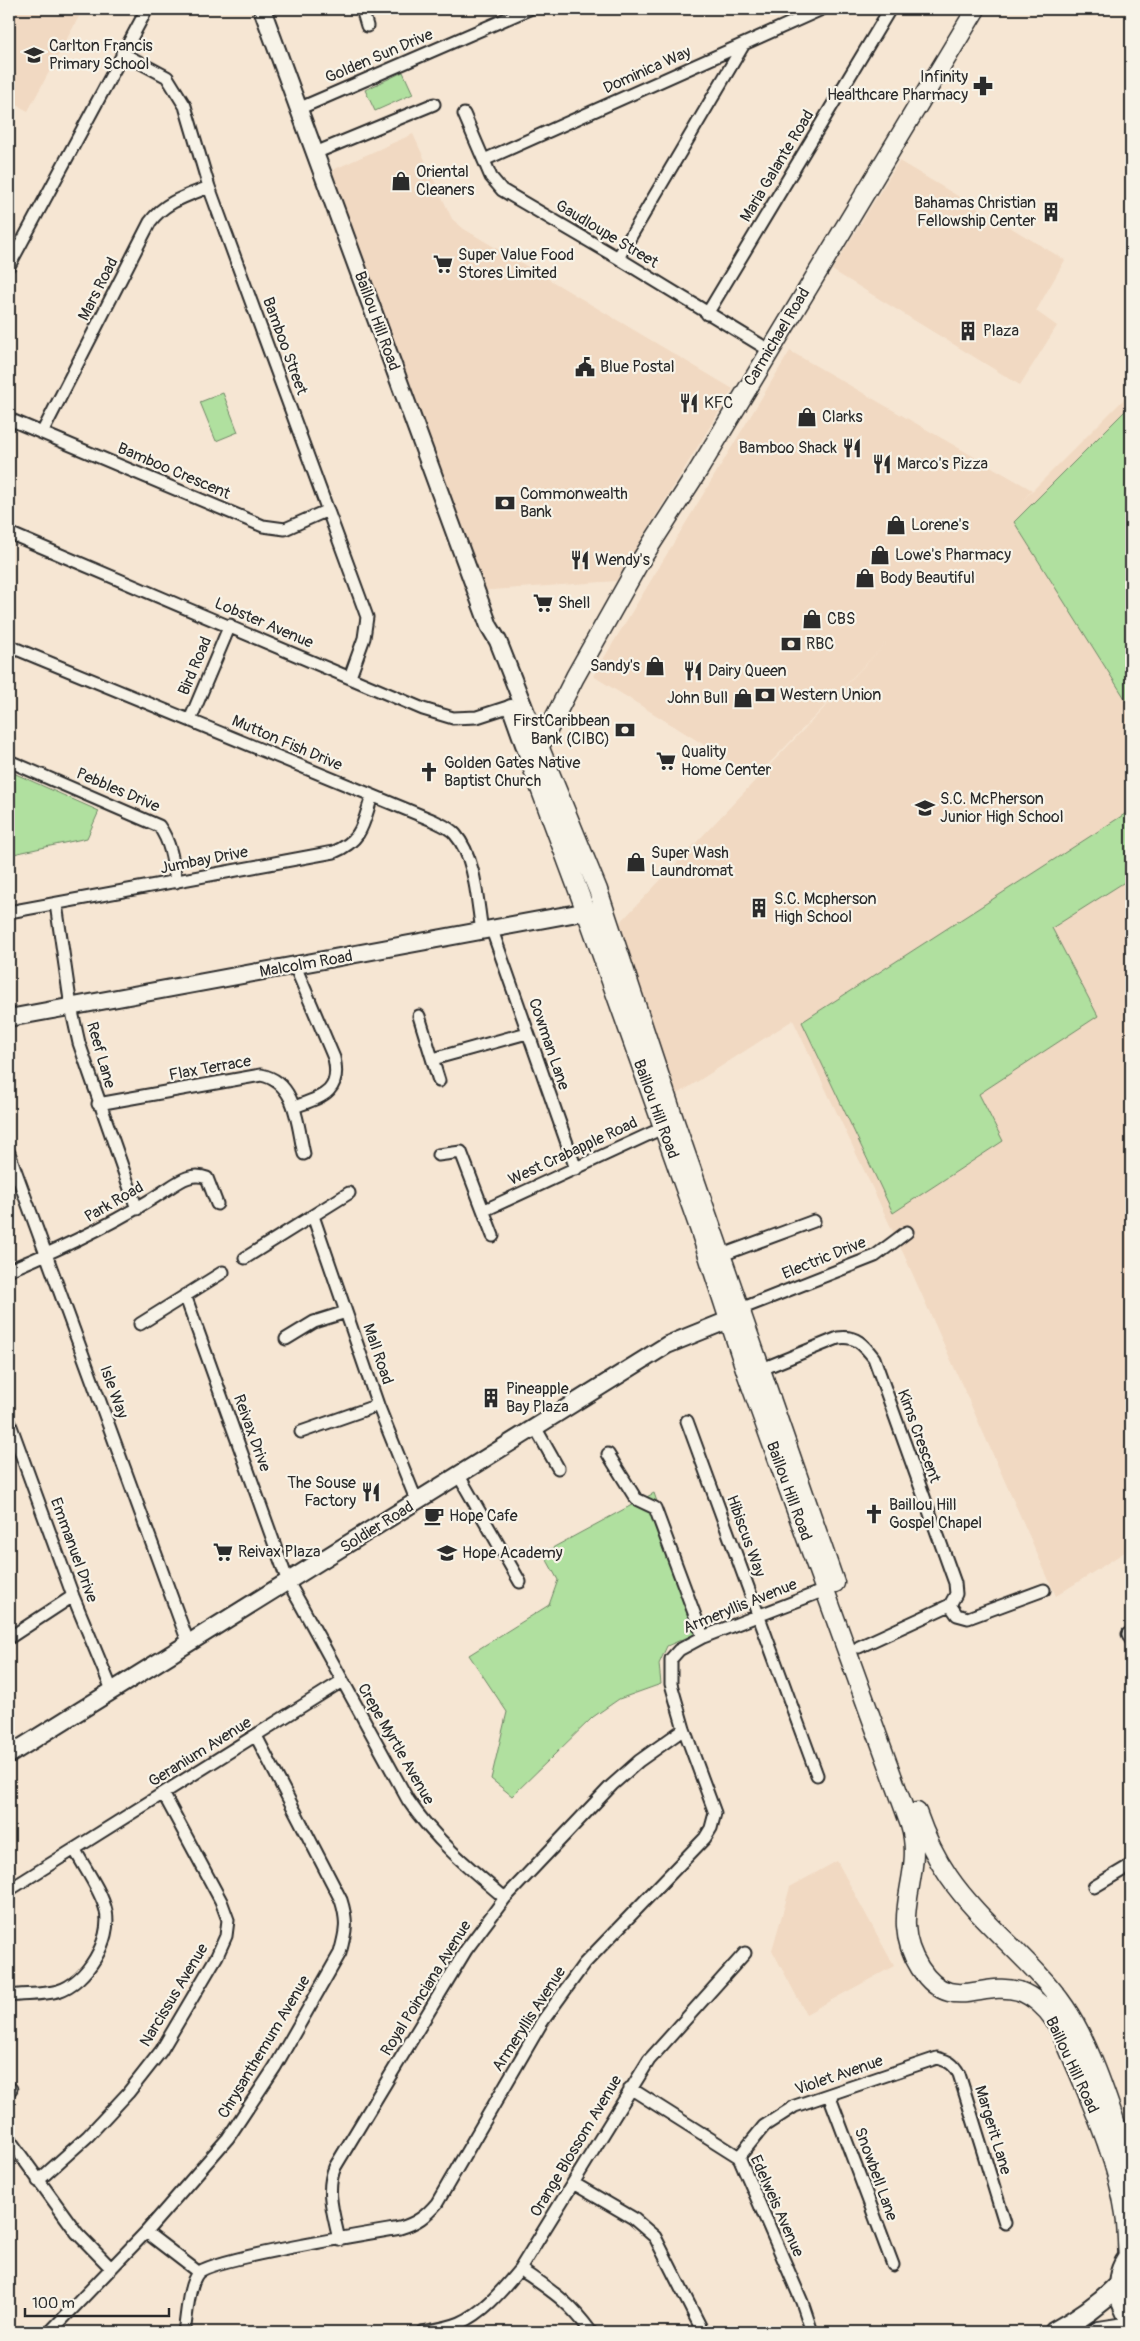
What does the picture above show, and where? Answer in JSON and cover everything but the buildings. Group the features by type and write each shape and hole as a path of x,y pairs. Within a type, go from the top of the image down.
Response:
{"highway":[{"path":"1130,2257 1123,2268 1119,2284 1124,2308 1131,2319"},
{"path":"1055,2332 1080,2318 1103,2301 1119,2284"},
{"path":"1099,2332 1131,2327"}],"main road":[{"name":"Baillou Hill Road","path":"262,9 492,633 498,641 604,907 669,1125 737,1310 826,1590 910,1824 914,1841 913,1869 904,1914 911,1950 926,1975 938,1987 954,1993 967,1994 1003,1990 1019,1991 1030,1996 1054,2020 1089,2097 1120,2191 1130,2257"},
{"name":"Carmichael Road","path":"553,779 553,721 575,677 639,563 698,470 976,9"},
{"name":"Baillou Hill Road","path":"492,633 491,643 531,764 669,1125 722,1254 737,1310 762,1369 858,1647 928,1841 938,1860 959,1890 1032,1967 1059,1998 1075,2022 1093,2063 1131,2169"},
{"path":"531,764 553,721"},
{"name":"Malcolm Road","path":"9,1018 586,912 604,907"},
{"name":"Soldier Road","path":"9,1755 188,1642 418,1502 534,1427 667,1345 737,1310"},
{"path":"913,1869 923,1863 938,1860"},
{"path":"1019,1991 1029,1977 1032,1967"}],"street":[{"path":"9,266 147,9"},
{"path":"362,9 367,26"},
{"name":"Golden Sun Drive","path":"298,109 529,9"},
{"name":"Dominica Way","path":"484,160 822,9"},
{"name":"Maria Galante Road","path":"707,314 890,9"},
{"path":"618,258 744,44"},
{"name":"Bamboo Street","path":"122,53 160,71 177,90 185,106 209,187 367,617 364,638 350,677"},
{"path":"315,153 434,104"},
{"name":"Gaudloupe Street","path":"464,114 491,177 502,190 769,350"},
{"name":"Mars Road","path":"42,433 150,222 159,211 170,203 209,187"},
{"name":"Bamboo Crescent","path":"9,419 263,526 285,528 328,510"},
{"name":"Lobster Avenue","path":"9,533 230,625 423,709 453,718 477,717 511,706"},
{"name":"Bird Road","path":"190,720 230,625"},
{"name":"Mutton Fish Drive","path":"9,646 448,828 465,850 487,930"},
{"name":"Pebbles Drive","path":"9,761 159,826 166,836 172,856 176,882"},
{"name":"Jumbay Drive","path":"9,912 334,852 356,840 372,796"},
{"name":"Reef Lane","path":"56,904 71,1007 79,1043 98,1104 137,1210"},
{"name":"Cowman Lane","path":"487,930 527,1033 576,1169"},
{"path":"294,1107 328,1092 336,1082 337,1072 334,1058 295,966"},
{"path":"419,1016 439,1081"},
{"path":"433,1059 527,1033"},
{"name":"Flax Terrace","path":"98,1104 261,1075 273,1078 282,1084 289,1095 294,1107 304,1154"},
{"name":"West Crabapple Road","path":"484,1210 669,1125"},
{"path":"438,1155 462,1152 493,1236"},
{"name":"Isle Way","path":"9,1153 188,1642"},
{"name":"Park Road","path":"9,1270 80,1240 137,1210 184,1178 195,1175 207,1178 217,1204"},
{"path":"245,1258 349,1193"},
{"name":"Mall Road","path":"313,1216 378,1405 418,1502"},
{"path":"722,1254 814,1221"},
{"name":"Electric Drive","path":"737,1310 875,1256 907,1232"},
{"path":"140,1324 223,1272"},
{"name":"Reivax Drive","path":"185,1295 288,1582"},
{"path":"286,1339 314,1322 346,1312"},
{"name":"Kims Crescent","path":"762,1369 838,1338 846,1337 859,1341 866,1347 874,1358 955,1584 956,1594 950,1605"},
{"path":"301,1432 378,1405"},
{"name":"Emmanuel Drive","path":"9,1421 73,1596 112,1690"},
{"name":"Hibiscus Way","path":"687,1421 757,1617 817,1775"},
{"path":"534,1427 558,1468"},
{"path":"608,1454 636,1499 655,1508 703,1637"},
{"path":"459,1476 520,1582"},
{"name":"Crepe Myrtle Avenue","path":"288,1582 408,1800 424,1824 451,1852 505,1898"},
{"name":"Armeryllis Avenue","path":"198,2272 217,2263 400,2228 416,2223 427,2215 437,2203 542,2022 584,1964 705,1838 711,1828 715,1812 684,1729 671,1684 671,1659 679,1650 703,1637 826,1590"},
{"path":"858,1647 950,1605 957,1615 968,1618 1044,1590"},
{"path":"9,1638 73,1596"},
{"name":"Geranium Avenue","path":"9,1890 164,1795 342,1681"},
{"name":"Royal Poinciana Avenue","path":"338,2240 329,2190 330,2179 466,1950 505,1898 612,1785 639,1761 684,1729"},
{"name":"Chrysanthemum Avenue","path":"50,2332 146,2232 228,2138 275,2067 340,1953 346,1932 347,1918 341,1900 256,1736"},
{"name":"Narcissus Avenue","path":"38,2181 88,2136 128,2093 155,2058 217,1956 226,1936 228,1920 221,1901 164,1795"},
{"path":"9,1996 58,1991 74,1982 97,1954 103,1941 107,1924 106,1909 75,1850"},
{"path":"1094,1887 1131,1864"},
{"name":"Orange Blossom Avenue","path":"422,2332 460,2323 479,2311 501,2292 520,2269 649,2060 745,1953"},
{"name":"Violet Avenue","path":"739,2157 764,2126 796,2106 937,2058"},
{"name":"Margerit Lane","path":"937,2058 949,2061 955,2065 959,2074 1005,2223"},
{"name":"Edelweis Avenue","path":"630,2088 739,2157 802,2302 812,2332"},
{"name":"Snowbell Lane","path":"829,2095 893,2265"},
{"path":"9,2139 77,2233 111,2268"},
{"path":"573,2183 633,2218 655,2237 703,2332"},
{"path":"146,2232 198,2272 191,2291 184,2332"},
{"path":"520,2269 567,2302 591,2332"}],"shaded area":[{"name":"Carlton Francis Primary School","path":"9,9 83,9 28,111 9,101"},
{"path":"413,134 452,219 464,229 733,389 616,581 478,591 326,173"},
{"path":"899,161 1065,260 1036,311 1057,326 1020,385 832,270"},
{"path":"790,351 1032,490 1022,501 1131,392 1131,1548 1056,1596 905,1257 793,1020 675,1096 616,927 886,643 756,777 593,676"},
{"path":"837,1861 894,1966 806,2014 772,1950 790,1887"}],"green space":[{"path":"403,72 413,94 375,111 365,90"},
{"path":"223,393 238,432 216,441 200,402"},
{"path":"1131,405 1131,708 1014,522"},
{"path":"9,771 99,811 87,838 9,855"},
{"path":"1131,810 1131,878 1052,928 1098,1016 979,1094 1003,1141 893,1213 802,1022"},
{"path":"654,1493 702,1631 667,1646 659,1664 661,1684 619,1699 593,1717 512,1796 491,1779 507,1712 469,1655 549,1605 558,1580 543,1553"}],"place":[{"name":"Carlton Francis Primary School","path":"34,55"},
{"name":"Infinity Healthcare Pharmacy","path":"983,86"},
{"name":"Oriental Cleaners","path":"401,181"},
{"name":"Bahamas Christian Fellowship Center","path":"1051,212"},
{"name":"Super Value Food Stores Limited","path":"443,264"},
{"name":"Plaza","path":"968,331"},
{"name":"Blue Postal","path":"585,367"},
{"name":"KFC","path":"689,403"},
{"name":"Clarks","path":"807,417"},
{"name":"Bamboo Shack","path":"852,448"},
{"name":"Marco's Pizza","path":"882,464"},
{"name":"Commonwealth Bank","path":"505,503"},
{"name":"Lorene's","path":"896,525"},
{"name":"Lowe's Pharmacy","path":"880,555"},
{"name":"Wendy's","path":"580,560"},
{"name":"Body Beautiful","path":"865,578"},
{"name":"Shell","path":"543,603"},
{"name":"CBS","path":"812,619"},
{"name":"RBC","path":"791,644"},
{"name":"Sandy's","path":"655,666"},
{"name":"Dairy Queen","path":"693,671"},
{"name":"Western Union","path":"765,695"},
{"name":"John Bull","path":"743,698"},
{"name":"FirstCaribbean Bank (CIBC)","path":"625,730"},
{"name":"Quality Home Center","path":"666,761"},
{"name":"Golden Gates Native Baptist Church","path":"429,772"},
{"name":"S.C. McPherson Junior High School","path":"925,808"},
{"name":"Super Wash Laundromat","path":"636,862"},
{"name":"S.C. Mcpherson High School","path":"759,908"},
{"name":"Pineapple Bay Plaza","path":"491,1398"},
{"name":"The Souse Factory","path":"371,1492"},
{"name":"Baillou Hill Gospel Chapel","path":"874,1514"},
{"name":"Hope Cafe","path":"434,1516"},
{"name":"Reivax Plaza","path":"223,1552"},
{"name":"Hope Academy","path":"447,1553"}]}
